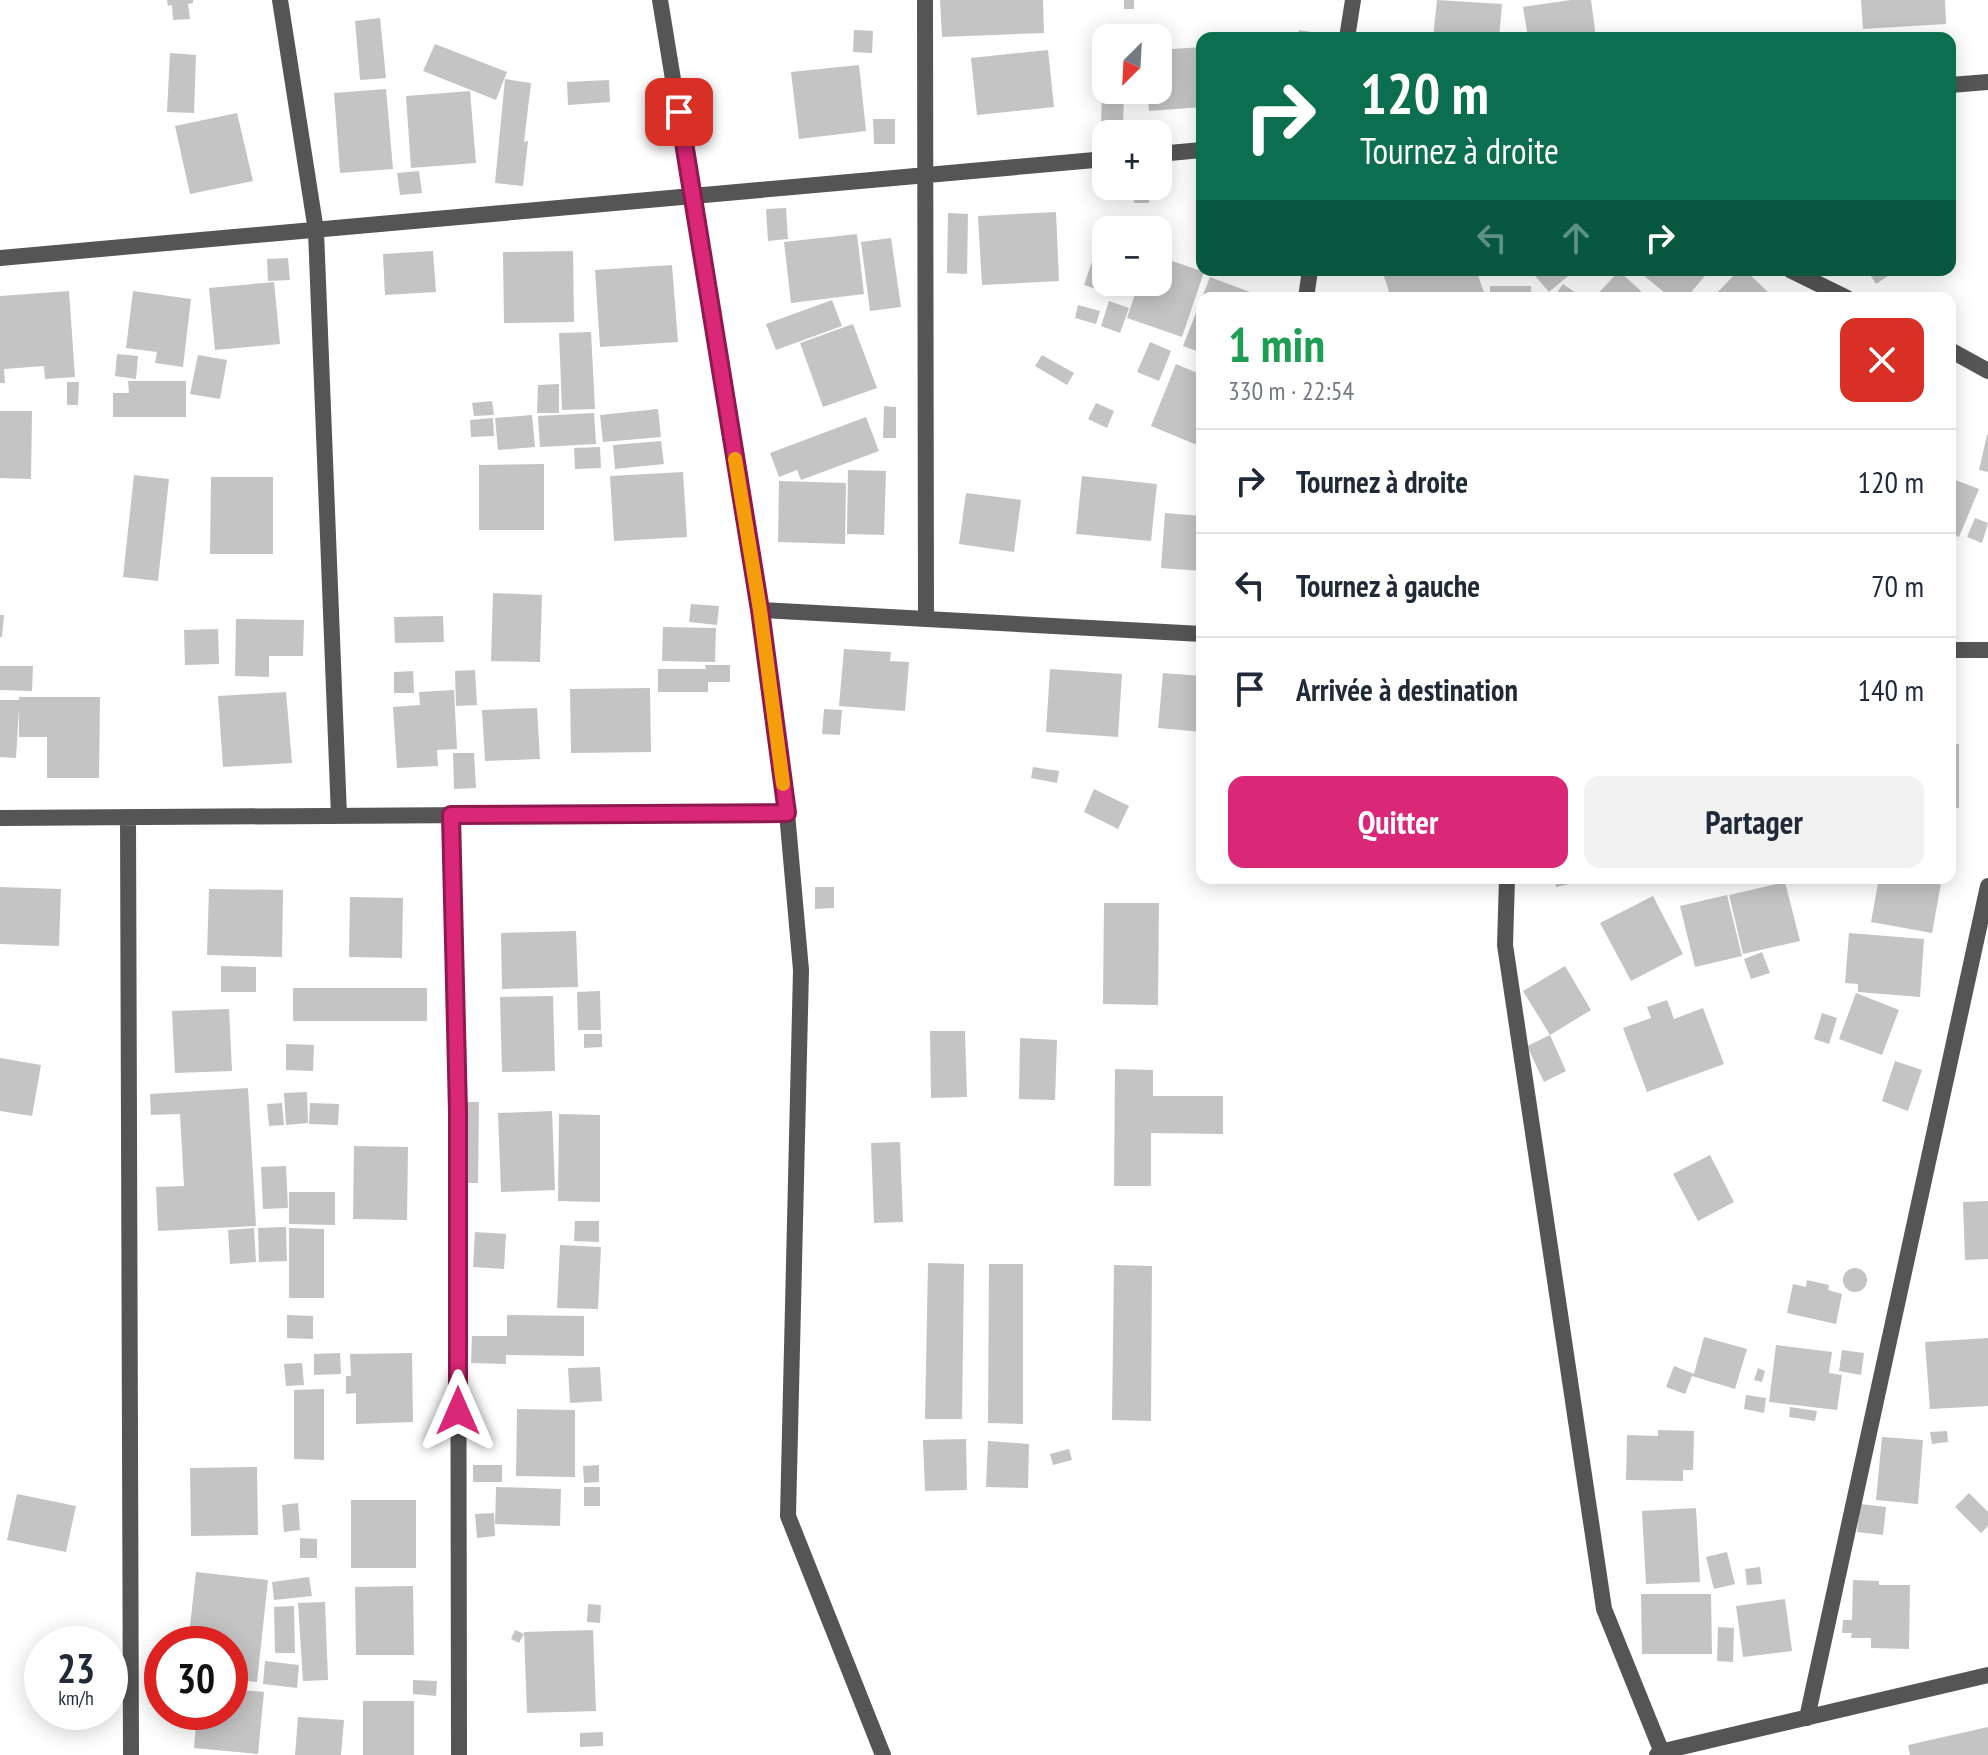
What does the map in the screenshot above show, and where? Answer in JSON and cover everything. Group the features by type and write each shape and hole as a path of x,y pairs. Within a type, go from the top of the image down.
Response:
{"street":[{"path":"280,0 316,231 339,816"},
{"path":"660,0 760,610 787,813 801,970 788,1516 883,1755"},
{"path":"925,0 926,618"},
{"path":"1348,32 1353,0"},
{"path":"1956,85 1988,82"},
{"path":"1172,153 1196,151"},
{"path":"0,258 1092,160"},
{"path":"1802,276 1835,292"},
{"path":"1956,353 1988,371"},
{"path":"760,610 1196,634"},
{"path":"1956,650 1988,650"},
{"path":"0,818 787,813"},
{"path":"451,815 458,1112 459,1755"},
{"path":"128,817 131,1755"},
{"path":"1507,884 1505,945 1604,1609 1660,1754 1988,1675"},
{"path":"1807,1718 1988,886"}],"building":[{"path":"167,0 193,0 188,4 190,19 173,20 172,5 168,6"},
{"path":"940,0 1043,0 1044,33 942,37"},
{"path":"1124,0 1134,0 1134,9 1124,9"},
{"path":"1437,0 1502,4 1500,32 1434,32"},
{"path":"1591,0 1595,32 1527,32 1523,7"},
{"path":"1861,0 1945,0 1946,24 1863,29"},
{"path":"380,18 386,78 360,80 355,21"},
{"path":"854,30 873,31 872,53 853,52"},
{"path":"435,44 507,72 496,100 423,71"},
{"path":"1196,47 1196,107 1149,111 1148,104 1172,104 1172,49"},
{"path":"1048,50 1054,107 977,115 971,58"},
{"path":"170,53 196,55 194,113 167,112"},
{"path":"859,65 866,131 799,139 791,72"},
{"path":"505,79 531,83 524,142 528,141 523,186 495,183"},
{"path":"609,80 610,102 568,105 567,82"},
{"path":"386,89 393,169 340,173 334,93"},
{"path":"470,91 476,163 411,168 406,96"},
{"path":"1102,104 1124,104 1123,120 1101,120"},
{"path":"237,113 253,181 190,194 175,126"},
{"path":"873,119 895,119 895,144 874,144"},
{"path":"419,171 422,193 400,195 397,173"},
{"path":"1134,200 1149,200 1149,203 1134,203"},
{"path":"786,208 788,239 768,241 766,209"},
{"path":"1056,212 1059,281 982,285 978,216"},
{"path":"948,213 968,214 967,274 947,273"},
{"path":"857,234 864,294 791,303 784,242"},
{"path":"891,238 901,307 870,311 861,242"},
{"path":"433,251 436,292 385,295 383,254"},
{"path":"573,251 574,322 504,323 503,252"},
{"path":"288,258 290,280 268,281 267,259"},
{"path":"1092,261 1092,288 1084,285"},
{"path":"1172,261 1196,269 1196,276 1203,276 1182,337 1127,318 1134,296 1172,296"},
{"path":"672,265 678,342 600,347 595,270"},
{"path":"1384,276 1478,276 1484,292 1389,292"},
{"path":"1535,276 1568,276 1549,292"},
{"path":"1614,276 1624,276 1641,291 1640,292 1600,292"},
{"path":"1644,276 1705,276 1691,292 1664,292"},
{"path":"1733,276 1751,276 1768,292 1718,292"},
{"path":"1871,276 1888,276 1876,284"},
{"path":"1210,277 1250,292 1204,292"},
{"path":"274,282 280,344 215,350 209,288"},
{"path":"1563,284 1574,292 1557,292"},
{"path":"1490,286 1531,286 1531,292 1490,292"},
{"path":"69,291 75,377 45,379 44,366 4,369 5,383 0,383 0,296"},
{"path":"133,291 191,299 183,367 155,363 157,352 126,348"},
{"path":"832,300 842,326 776,350 766,324"},
{"path":"1109,301 1129,308 1120,333 1101,326"},
{"path":"1078,305 1100,311 1096,324 1075,318"},
{"path":"1196,313 1196,351 1183,346"},
{"path":"853,324 877,388 823,407 800,343"},
{"path":"591,332 595,409 562,410 559,333"},
{"path":"1150,342 1171,351 1159,381 1137,372"},
{"path":"117,354 138,356 136,379 115,376"},
{"path":"198,355 227,360 220,399 190,394"},
{"path":"1042,355 1074,373 1067,385 1035,366"},
{"path":"1176,364 1196,372 1196,445 1151,426"},
{"path":"128,381 186,381 186,417 113,417 113,393 129,393"},
{"path":"67,382 79,382 78,405 67,405"},
{"path":"559,384 559,413 537,413 538,385"},
{"path":"492,401 494,415 474,416 472,403"},
{"path":"1096,403 1114,411 1107,428 1088,419"},
{"path":"884,406 896,407 896,438 883,438"},
{"path":"658,409 661,437 603,442 600,415"},
{"path":"0,411 32,411 31,479 0,478"},
{"path":"594,413 596,444 540,447 538,416"},
{"path":"532,415 535,447 498,450 495,418"},
{"path":"866,417 879,451 801,480 797,470 779,477 770,453"},
{"path":"493,418 494,436 471,437 470,420"},
{"path":"1988,435 1988,472 1979,470"},
{"path":"661,441 664,464 615,469 613,445"},
{"path":"600,447 601,468 575,469 574,448"},
{"path":"544,464 544,530 479,530 479,465"},
{"path":"848,470 886,471 884,535 847,534"},
{"path":"683,472 687,537 614,541 610,476"},
{"path":"134,475 169,479 158,581 123,577"},
{"path":"1082,476 1157,484 1151,541 1076,534"},
{"path":"211,477 273,477 273,554 210,554"},
{"path":"1956,480 1979,489 1959,537 1956,536"},
{"path":"779,481 846,483 845,544 778,542"},
{"path":"966,493 1021,500 1014,552 959,544"},
{"path":"1165,513 1196,516 1196,571 1161,568"},
{"path":"1975,518 1988,523 1982,543 1967,537"},
{"path":"493,593 542,595 540,662 491,661"},
{"path":"691,604 719,606 717,625 689,622"},
{"path":"0,615 4,615 2,637 0,637"},
{"path":"443,616 444,642 395,643 394,617"},
{"path":"236,619 304,620 303,656 269,656 269,677 235,676"},
{"path":"663,627 716,628 715,662 662,661"},
{"path":"218,629 219,664 185,665 184,630"},
{"path":"844,649 891,652 890,661 909,662 905,711 839,706"},
{"path":"705,665 730,665 730,682 708,682 708,692 658,692 658,669 706,669"},
{"path":"0,666 33,666 32,691 0,690"},
{"path":"1050,669 1122,674 1118,737 1046,732"},
{"path":"475,670 477,705 456,706 455,671"},
{"path":"413,671 414,693 394,693 394,672"},
{"path":"1163,673 1196,676 1196,731 1158,728"},
{"path":"650,688 651,752 571,753 570,689"},
{"path":"454,690 457,749 437,750 438,766 397,768 393,707 420,705 419,692"},
{"path":"286,692 292,763 223,767 218,696"},
{"path":"19,697 100,697 99,778 47,778 47,737 19,737 19,709 16,758 0,757 0,700 19,700"},
{"path":"537,708 540,759 485,761 482,710"},
{"path":"824,709 842,710 840,735 822,734"},
{"path":"1956,744 1959,744 1959,808 1956,808"},
{"path":"453,753 474,753 476,788 454,789"},
{"path":"1033,767 1059,771 1057,783 1031,778"},
{"path":"1094,789 1129,806 1118,829 1084,812"},
{"path":"1786,884 1800,941 1743,954 1729,895"},
{"path":"1878,884 1941,884 1932,933 1871,922"},
{"path":"0,887 61,889 59,946 0,944"},
{"path":"815,887 834,887 834,908 815,909"},
{"path":"209,889 283,890 282,957 207,955"},
{"path":"1727,895 1742,956 1695,967 1680,906"},
{"path":"1653,896 1683,954 1631,981 1600,923"},
{"path":"350,897 403,898 402,958 349,957"},
{"path":"1104,903 1159,903 1158,1005 1103,1004"},
{"path":"576,931 578,987 502,989 501,933"},
{"path":"1849,933 1924,939 1920,997 1858,992 1858,984 1845,983"},
{"path":"1762,952 1770,973 1751,979 1744,959"},
{"path":"221,966 256,967 256,992 221,992"},
{"path":"1565,966 1591,1010 1550,1035 1523,991"},
{"path":"293,988 427,988 427,1021 293,1021"},
{"path":"600,991 601,1030 578,1030 577,992"},
{"path":"1856,993 1899,1010 1882,1055 1839,1039"},
{"path":"553,996 555,1071 502,1072 500,997"},
{"path":"1667,1000 1674,1019 1703,1008 1724,1064 1647,1092 1623,1028 1651,1018 1647,1007"},
{"path":"229,1009 232,1071 175,1073 172,1011"},
{"path":"1822,1013 1837,1018 1829,1044 1814,1039"},
{"path":"930,1031 965,1031 967,1097 931,1098"},
{"path":"584,1034 602,1034 602,1047 584,1048"},
{"path":"1550,1035 1566,1071 1544,1082 1527,1046"},
{"path":"1020,1038 1057,1040 1055,1100 1019,1099"},
{"path":"286,1044 314,1045 313,1071 286,1070"},
{"path":"0,1058 41,1065 32,1116 0,1111"},
{"path":"1895,1061 1922,1070 1908,1111 1882,1101"},
{"path":"1115,1069 1153,1070 1153,1096 1223,1096 1223,1134 1151,1133 1151,1186 1114,1186"},
{"path":"248,1088 256,1226 158,1231 156,1187 184,1186 180,1114 151,1115 150,1094"},
{"path":"307,1092 308,1123 286,1125 284,1093"},
{"path":"461,1102 479,1102 478,1183 460,1183"},
{"path":"282,1103 284,1125 269,1126 267,1104"},
{"path":"310,1103 339,1104 338,1125 309,1124"},
{"path":"552,1111 555,1190 501,1192 498,1113"},
{"path":"559,1114 600,1115 600,1202 558,1201"},
{"path":"900,1142 903,1222 874,1223 871,1143"},
{"path":"354,1146 408,1147 407,1220 353,1219"},
{"path":"1710,1155 1734,1202 1698,1221 1673,1174"},
{"path":"286,1166 288,1208 263,1209 261,1167"},
{"path":"289,1192 335,1192 335,1225 289,1224"},
{"path":"1988,1201 1988,1259 1965,1260 1963,1202"},
{"path":"575,1221 599,1221 599,1242 574,1241"},
{"path":"286,1227 287,1261 259,1262 258,1228"},
{"path":"254,1228 256,1262 230,1264 228,1230"},
{"path":"289,1228 324,1229 324,1298 289,1298"},
{"path":"475,1232 506,1234 504,1269 473,1267"},
{"path":"560,1245 601,1247 598,1309 557,1308"},
{"path":"928,1263 964,1264 962,1419 925,1419"},
{"path":"989,1264 1023,1264 1023,1424 988,1423"},
{"path":"1114,1265 1152,1266 1151,1421 1112,1420"},
{"path":"1855,1268 1864,1271 1867,1280 1864,1289 1855,1292 1846,1289 1843,1280 1846,1271"},
{"path":"1807,1280 1829,1285 1828,1290 1842,1294 1836,1324 1787,1313 1793,1284 1806,1287"},
{"path":"287,1315 313,1316 313,1339 287,1338"},
{"path":"507,1315 584,1316 584,1356 506,1355 506,1364 471,1363 472,1336 507,1336"},
{"path":"1704,1337 1747,1349 1735,1389 1692,1376 1685,1394 1666,1387 1674,1366 1694,1374"},
{"path":"1988,1338 1988,1406 1930,1409 1925,1342"},
{"path":"1776,1345 1832,1352 1829,1373 1842,1375 1837,1410 1769,1402"},
{"path":"1842,1350 1864,1353 1861,1375 1839,1371"},
{"path":"340,1353 341,1374 314,1375 314,1354"},
{"path":"412,1353 413,1422 356,1424 356,1393 346,1394 346,1376 351,1376 350,1354"},
{"path":"302,1363 304,1385 286,1386 284,1364"},
{"path":"600,1367 602,1401 570,1403 568,1368"},
{"path":"1758,1368 1765,1371 1762,1382 1754,1380"},
{"path":"324,1389 324,1460 294,1459 294,1390"},
{"path":"1746,1395 1766,1398 1764,1413 1744,1409"},
{"path":"1790,1407 1817,1411 1815,1421 1789,1417"},
{"path":"517,1409 575,1410 575,1477 516,1476"},
{"path":"1658,1430 1694,1431 1693,1470 1683,1470 1683,1481 1626,1480 1627,1435 1658,1436"},
{"path":"1947,1431 1948,1442 1932,1444 1930,1432"},
{"path":"1882,1437 1923,1440 1918,1504 1876,1500"},
{"path":"966,1439 967,1490 925,1491 923,1440"},
{"path":"988,1441 1029,1444 1028,1488 986,1487"},
{"path":"1069,1449 1072,1460 1053,1465 1050,1454"},
{"path":"473,1465 502,1465 502,1482 473,1482"},
{"path":"599,1465 599,1482 584,1483 583,1466"},
{"path":"257,1467 258,1535 191,1536 190,1468"},
{"path":"496,1487 561,1489 560,1526 495,1524"},
{"path":"584,1487 600,1487 600,1506 584,1506"},
{"path":"1969,1493 1988,1512 1988,1526 1981,1533 1955,1507"},
{"path":"17,1494 76,1506 66,1552 7,1540"},
{"path":"351,1500 416,1500 416,1568 351,1568"},
{"path":"298,1503 300,1530 284,1532 282,1505"},
{"path":"1860,1504 1886,1507 1883,1535 1857,1532"},
{"path":"1696,1508 1700,1582 1646,1584 1642,1511"},
{"path":"494,1513 495,1536 477,1538 475,1514"},
{"path":"300,1538 317,1539 317,1558 300,1558"},
{"path":"1727,1552 1735,1584 1714,1589 1706,1557"},
{"path":"1760,1567 1762,1584 1747,1585 1745,1569"},
{"path":"196,1572 268,1580 257,1682 248,1681 248,1626 190,1626"},
{"path":"309,1577 312,1596 274,1600 272,1582"},
{"path":"1853,1580 1879,1581 1879,1585 1910,1585 1909,1649 1871,1648 1871,1638 1851,1638 1852,1633 1842,1633 1843,1620 1852,1620"},
{"path":"413,1586 414,1655 356,1655 355,1587"},
{"path":"1641,1594 1711,1594 1712,1654 1642,1654"},
{"path":"1785,1599 1792,1651 1743,1657 1736,1606"},
{"path":"325,1602 328,1680 303,1681 298,1603"},
{"path":"588,1604 601,1605 600,1623 587,1622"},
{"path":"294,1606 295,1653 275,1653 274,1607"},
{"path":"1718,1627 1734,1628 1733,1662 1717,1661"},
{"path":"515,1630 524,1634 519,1643 511,1639"},
{"path":"593,1630 596,1711 527,1713 524,1632"},
{"path":"265,1661 299,1665 297,1688 263,1684"},
{"path":"413,1680 437,1681 436,1696 413,1694"},
{"path":"248,1691 264,1692 258,1754 194,1748 196,1730 248,1730"},
{"path":"363,1701 414,1701 414,1755 363,1755"},
{"path":"298,1717 344,1720 341,1755 295,1755"},
{"path":"1988,1727 1988,1755 1910,1755 1908,1745"},
{"path":"603,1732 603,1746 580,1747 580,1733"}],"slow traffic":[{"path":"735,459 760,610 783,784"}],"route":[{"path":"458,1411 458,1112 451,815 787,813 760,610 679,112"}]}
